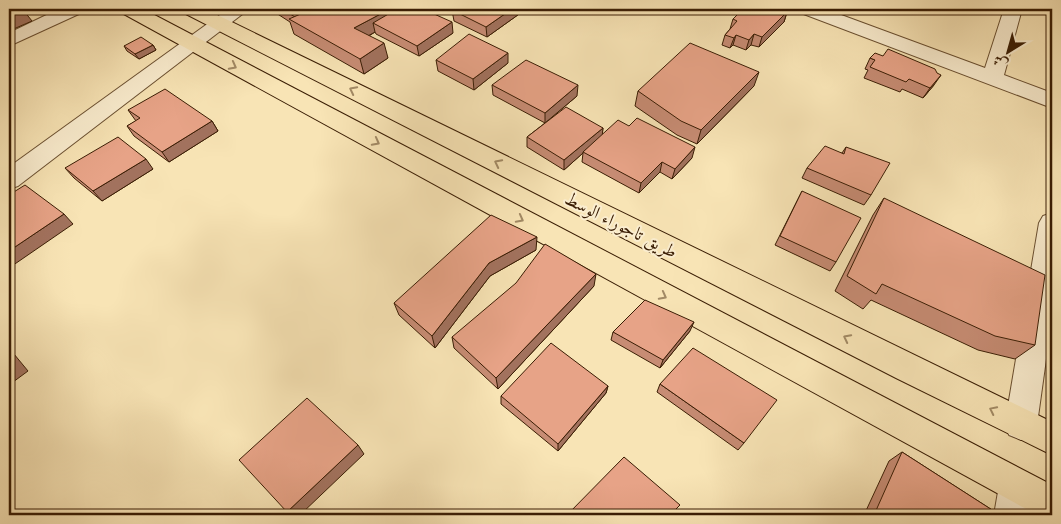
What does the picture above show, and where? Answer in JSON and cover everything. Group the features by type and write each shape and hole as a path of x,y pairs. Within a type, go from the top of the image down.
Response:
{"main road":[{"path":"129,9 1014,501 1052,504"},
{"name":"طريق تاجوراء الوسط","path":"190,9 231,16 1052,439"}],"street":[{"path":"9,40 74,9"},
{"path":"808,9 993,77 1050,105"},
{"path":"993,77 1013,9"},
{"path":"9,180 231,16"},
{"path":"1022,424 1052,223"}],"building":[{"path":"9,9 22,9 24,11 9,17"},
{"path":"282,9 312,9 295,17"},
{"path":"312,9 332,9 341,14 351,9 390,9 354,28 384,43 360,59 289,19"},
{"path":"397,9 423,9 452,22 417,46 373,23"},
{"path":"512,9 486,27 452,10"},
{"path":"749,9 768,9 776,12 779,9 787,12 762,37 754,34 749,40 736,35 734,38 725,35 737,21 733,19 741,11 746,12"},
{"path":"469,34 508,53 473,79 436,60"},
{"path":"141,37 153,45 135,54 124,46"},
{"path":"690,43 759,72 701,130 681,121 638,91"},
{"path":"888,49 935,69 941,75 930,88 909,79 906,82 870,67 875,60 870,58 875,53 883,56"},
{"path":"526,60 578,85 545,113 492,85"},
{"path":"165,89 212,121 162,152 127,126 140,118 128,110"},
{"path":"566,107 603,128 564,160 527,137"},
{"path":"637,118 695,147 675,169 662,162 641,183 583,152 618,120 629,126"},
{"path":"118,137 146,159 93,191 65,168"},
{"path":"825,146 844,154 846,147 890,163 871,195 807,168"},
{"path":"25,185 64,214 9,251 9,195"},
{"path":"802,191 861,218 836,262 780,236"},
{"path":"884,198 1045,275 1035,345 995,336 882,284 876,294 847,276"},
{"path":"491,215 537,237 489,263 432,336 394,303"},
{"path":"545,244 596,274 496,378 452,337 516,283"},
{"path":"645,300 694,322 663,360 613,332"},
{"path":"551,343 608,386 558,444 501,396"},
{"path":"693,348 777,400 744,443 660,384"},
{"path":"307,398 358,445 287,512 239,460"},
{"path":"902,452 1000,515 874,515"},
{"path":"624,457 680,505 670,515 567,515"}]}
